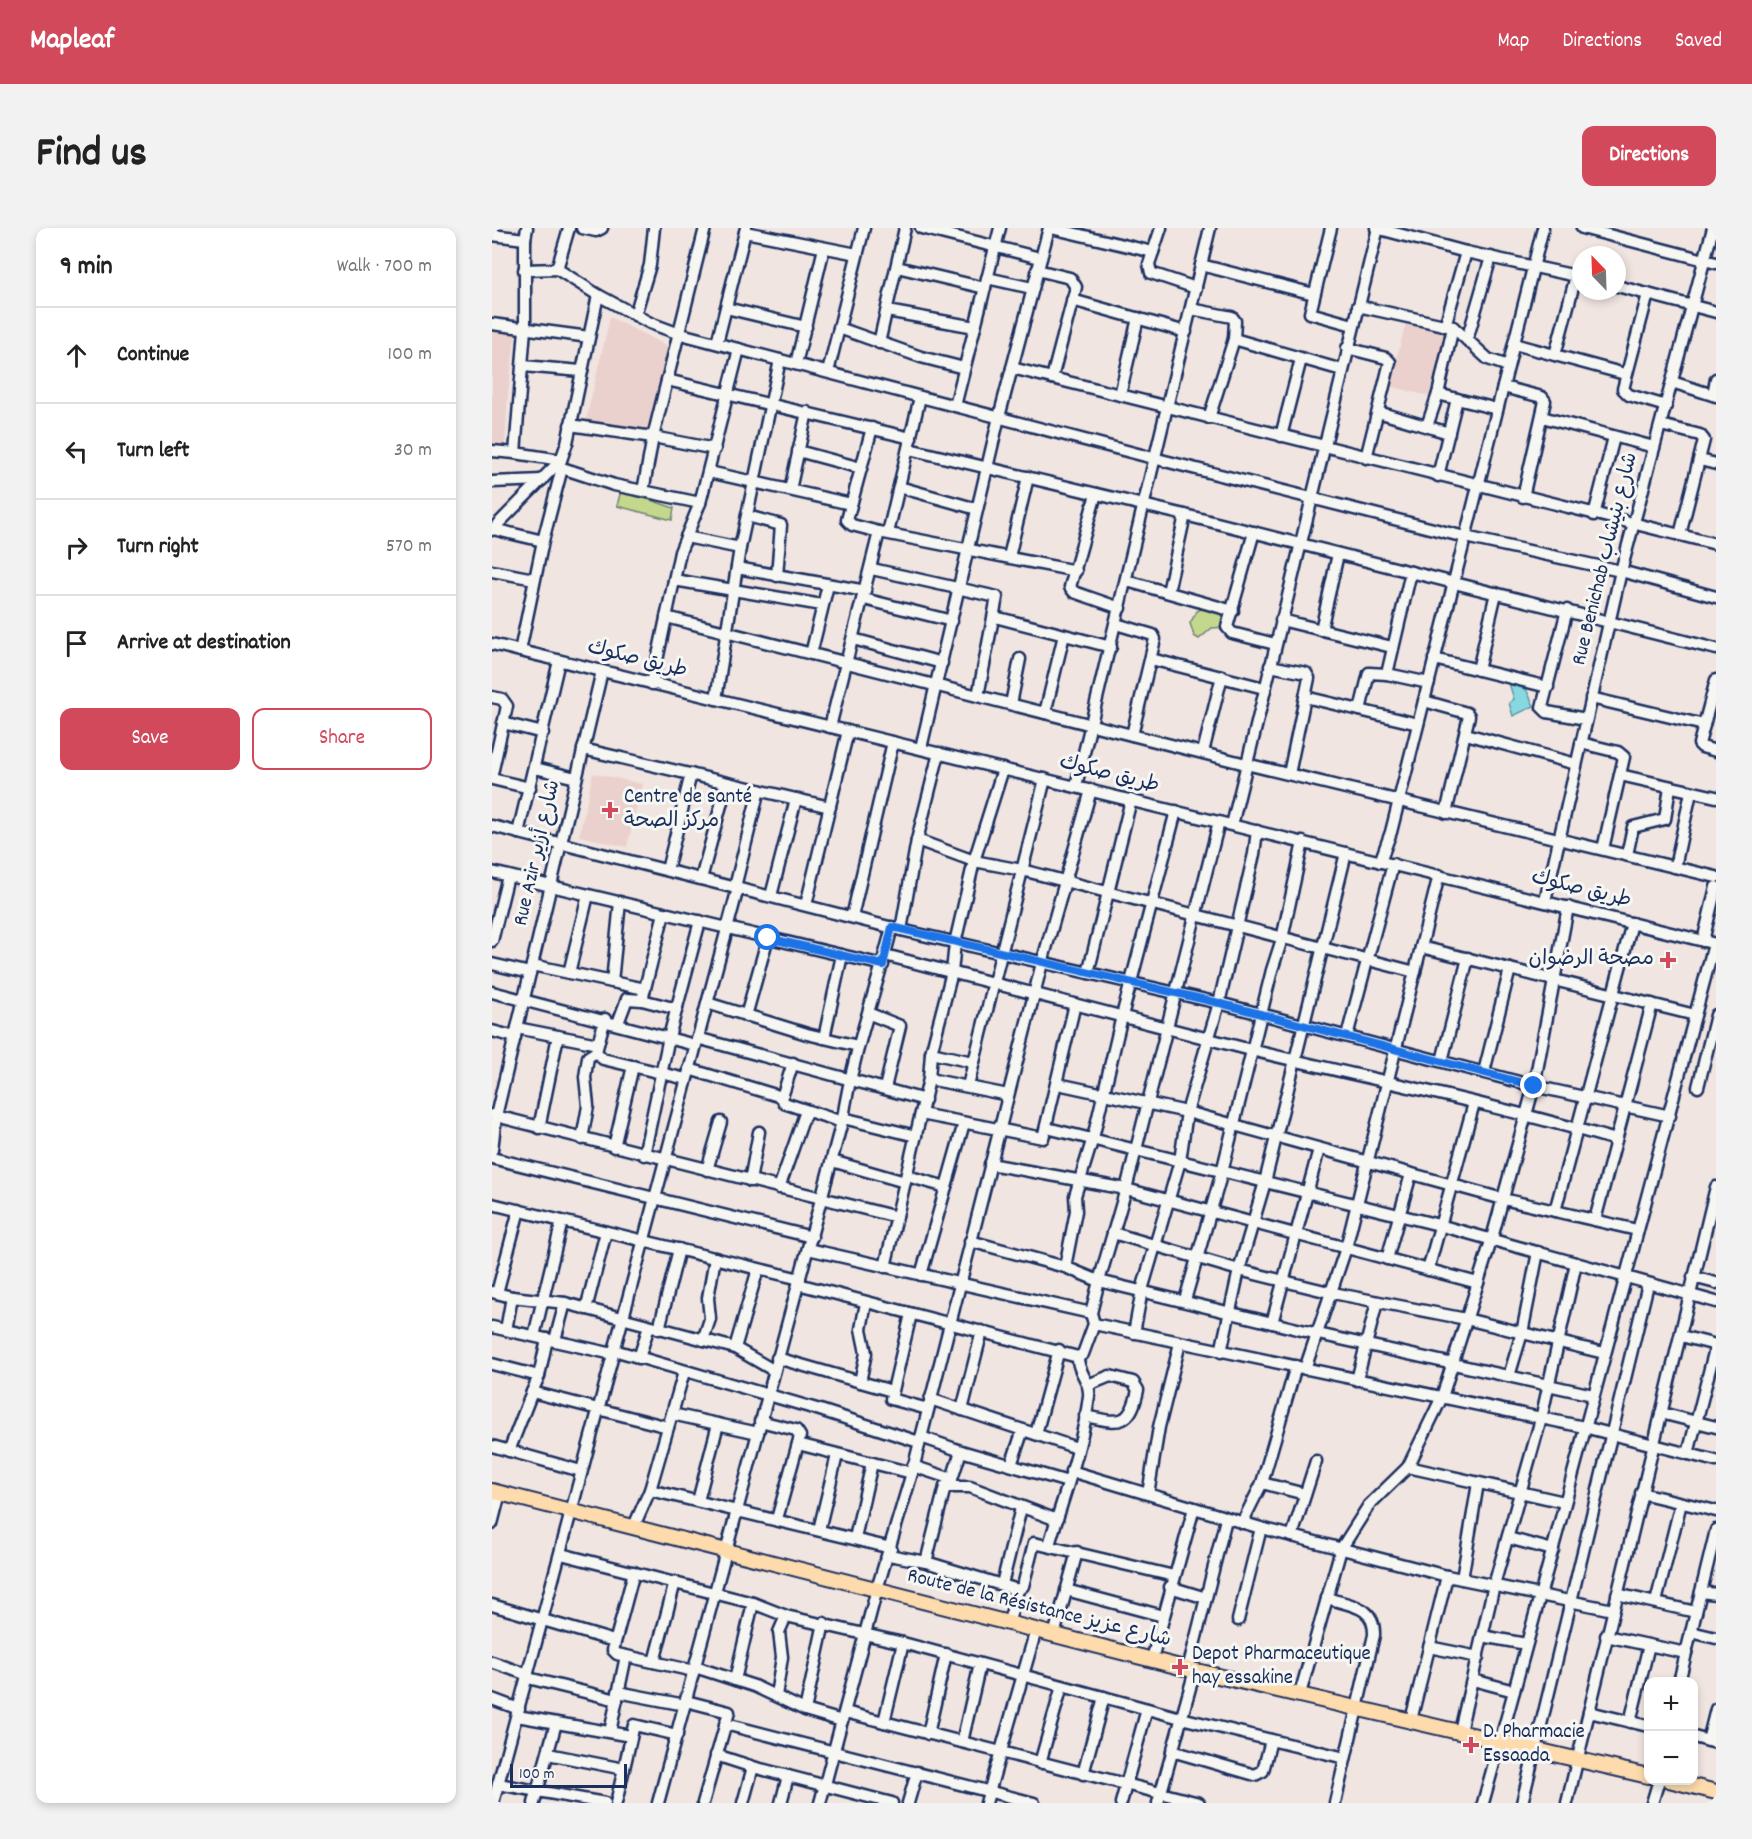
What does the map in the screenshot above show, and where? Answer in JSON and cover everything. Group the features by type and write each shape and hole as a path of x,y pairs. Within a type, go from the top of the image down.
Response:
{"main road":[{"name":"Route de la Résistance شارع عزيز","path":"496,1492 1191,1670 1644,1775"},
{"path":"1689,1785 1716,1792"}],"street":[{"path":"557,269 569,228"},
{"path":"582,228 596,231 602,228"},
{"path":"635,315 650,265 654,228"},
{"path":"643,491 677,333 705,228"},
{"path":"828,372 864,228"},
{"path":"879,343 905,228"},
{"path":"921,228 996,245 1040,258"},
{"path":"955,406 1000,228"},
{"path":"921,748 999,417 1040,258 1050,228 1086,232 1153,252"},
{"path":"1161,228 1149,264 1150,273 1196,288"},
{"path":"1076,786 1157,459 1210,228"},
{"path":"1331,228 1310,315 1353,325"},
{"path":"1232,825 1310,496 1377,228 1466,252 1572,275"},
{"path":"1380,861 1399,801 1543,228"},
{"path":"1582,228 1711,262"},
{"name":"Rue Benichab شارع بنيشاب","path":"1545,901 1633,524 1693,306 1711,262 1713,228"},
{"path":"717,343 745,230 857,254"},
{"path":"492,235 526,233 525,329 515,453"},
{"path":"796,364 824,248"},
{"path":"1427,426 1438,394 1449,327 1466,252"},
{"path":"1467,340 1491,257"},
{"path":"1202,265 1314,294"},
{"path":"897,267 986,283 1032,288"},
{"path":"524,270 557,269 635,315 677,333 1157,459 1465,537 1621,571 1716,597"},
{"path":"1037,270 1073,280 1076,287 1052,378"},
{"path":"1626,288 1716,312"},
{"path":"1648,294 1623,384 1625,392 1666,406"},
{"path":"520,651 598,295"},
{"path":"1555,355 1572,297"},
{"path":"1072,300 1186,332"},
{"path":"1358,306 1449,327 1488,359 1508,366"},
{"path":"726,308 806,327"},
{"path":"1191,309 1233,318 1234,339 1209,418"},
{"path":"887,311 975,327"},
{"path":"1120,395 1138,318"},
{"path":"492,324 589,337"},
{"path":"839,328 879,343 964,368"},
{"path":"1234,339 1342,370"},
{"path":"1514,344 1625,374"},
{"path":"1347,348 1386,358 1390,362 1366,458"},
{"path":"652,684 674,580 686,537 700,503 709,472 739,349"},
{"path":"1281,436 1301,359"},
{"path":"716,699 740,548 780,360"},
{"path":"523,366 581,371"},
{"path":"1012,368 1523,498 1716,544"},
{"path":"1672,382 1714,395 1716,379"},
{"path":"667,380 872,428 910,443 987,467 1299,543 1716,649"},
{"path":"1503,387 1544,398 1542,417 1523,498"},
{"path":"1438,394 1497,409"},
{"path":"830,727 872,569 899,487 920,397"},
{"path":"1438,476 1457,399"},
{"path":"790,490 807,412"},
{"path":"1378,412 1449,433"},
{"path":"1542,417 1654,447"},
{"path":"570,425 715,449"},
{"path":"1660,425 1703,437 1700,460 1680,535"},
{"path":"872,428 847,520 849,524 1076,571"},
{"path":"1594,515 1614,436"},
{"path":"492,451 515,453 643,491 700,503"},
{"path":"798,451 861,468"},
{"path":"1700,460 1716,464"},
{"path":"493,530 559,465"},
{"path":"709,472 852,504"},
{"path":"1009,557 1028,477"},
{"path":"492,482 542,480"},
{"path":"899,487 977,509"},
{"path":"1096,494 1071,590 1120,608"},
{"path":"1168,592 1185,515"},
{"path":"747,516 781,525 777,576"},
{"path":"493,530 543,541"},
{"path":"1254,532 1227,627 1229,632 1275,644"},
{"path":"686,537 740,548"},
{"path":"1322,630 1338,554"},
{"path":"737,568 828,585 952,621"},
{"path":"872,569 997,597 995,617 978,696"},
{"path":"492,571 534,579"},
{"path":"1387,674 1411,572"},
{"path":"674,580 822,605"},
{"path":"1127,581 1233,611"},
{"path":"811,654 828,585"},
{"path":"1478,670 1496,593"},
{"path":"1567,610 1542,706 1545,710 1586,719"},
{"path":"666,617 1246,764 1716,877"},
{"path":"995,617 1110,647"},
{"path":"1281,620 1392,647"},
{"path":"1116,624 1152,635 1155,642 1132,735"},
{"path":"1045,713 1064,635"},
{"path":"853,639 942,663"},
{"name":"طريق صكوك","path":"492,644 1711,943"},
{"path":"1434,658 1548,687"},
{"path":"1011,704 1020,659"},
{"path":"1151,659 1264,688"},
{"path":"519,833 559,661"},
{"path":"1270,666 1308,675 1289,774"},
{"name":"Rue Azir شارع أزير","path":"492,1150 494,1116 602,671"},
{"path":"1360,710 1369,673 1387,674 1429,683"},
{"path":"1203,752 1222,676"},
{"path":"1716,680 1699,744 1703,748 1716,752"},
{"path":"492,697 502,699 506,703 492,774"},
{"path":"1305,697 1418,723"},
{"path":"1591,698 1704,725"},
{"path":"1424,701 1467,713 1470,718 1446,813"},
{"path":"503,723 543,733"},
{"path":"806,906 848,731"},
{"path":"1466,734 1576,764"},
{"path":"852,917 893,742"},
{"path":"1581,743 1622,754 1624,760 1602,849"},
{"path":"583,749 830,807"},
{"path":"658,1803 773,1370 843,1120 849,1077 870,1014 884,960 896,928 939,753"},
{"path":"534,768 576,778"},
{"path":"885,1267 925,1100 931,1053 952,972 955,943 974,861 1003,769"},
{"path":"667,870 691,774"},
{"path":"1620,775 1716,797"},
{"path":"492,779 530,788"},
{"path":"968,1086 1045,779"},
{"path":"701,879 727,783"},
{"path":"1628,855 1633,827 1665,819 1670,787"},
{"path":"493,1803 573,1510 581,1471 653,1198 728,928 759,790"},
{"path":"820,1803 877,1589 913,1470 1042,963 1091,790"},
{"path":"1675,867 1691,792"},
{"path":"771,896 796,799"},
{"path":"1088,973 1131,800"},
{"path":"1065,1268 1076,1211 1075,1196 1093,1138 1130,983 1176,811"},
{"path":"1078,1357 1083,1354 1094,1324 1091,1312 1126,1189 1219,822"},
{"path":"492,826 955,943 1219,1003 1534,1086 1670,1116"},
{"path":"1134,1333 1142,1290 1180,1161 1188,1112 1219,1003 1254,854 1257,831"},
{"path":"917,840 974,861 1022,870 1194,917 1414,972"},
{"path":"1185,1300 1222,1172 1282,939 1303,842"},
{"path":"1221,1352 1239,1270 1251,1223 1265,1182 1346,853"},
{"path":"1347,1036 1393,864"},
{"path":"492,872 842,955 952,972 1253,1050 1388,1080 1616,1140"},
{"path":"1242,1523 1262,1483 1300,1368 1318,1335 1333,1293 1439,875"},
{"path":"492,940 508,876"},
{"path":"1483,1803 1553,1550 1624,1277 1670,1116 1711,943 1716,887"},
{"path":"569,973 588,895"},
{"path":"612,982 620,902"},
{"path":"1300,1694 1341,1549 1369,1505 1408,1467 1442,1397 1492,1238 1534,1086 1568,907"},
{"path":"642,1000 664,913"},
{"path":"644,1155 669,1037 700,921"},
{"path":"1556,1211 1632,923"},
{"path":"746,1016 768,938"},
{"path":"1421,947 1695,1015"},
{"path":"824,1038 842,955"},
{"path":"1442,1060 1468,958"},
{"path":"492,964 569,973 645,989"},
{"path":"1484,1072 1510,969"},
{"path":"492,992 669,1037 793,1063 925,1100"},
{"path":"618,1023 627,999 642,1000 677,1009"},
{"path":"707,1003 746,1016 858,1046"},
{"path":"921,1114 1039,1139 1046,1136 1076,1004"},
{"path":"1595,1220 1652,1004"},
{"path":"870,1014 900,1026 885,1088"},
{"path":"1698,1087 1716,1015"},
{"path":"582,1138 588,1106 585,1065 588,1057 597,1048 605,1019"},
{"path":"492,1031 558,1036 597,1048 603,1059 663,1073 687,1074 782,1097 787,1105 806,1111 916,1136"},
{"path":"539,1128 558,1036"},
{"path":"931,1053 973,1062"},
{"path":"782,1097 793,1063"},
{"path":"614,1147 633,1066"},
{"path":"929,1079 1008,1095"},
{"path":"1058,1084 1188,1112 1503,1199 1637,1230"},
{"path":"1428,1270 1474,1103"},
{"path":"779,1188 806,1111"},
{"path":"494,1116 897,1217"},
{"path":"707,1170 720,1122"},
{"path":"921,1275 964,1123"},
{"path":"1047,1128 1136,1148 1222,1172 1357,1203 1492,1238 1716,1302"},
{"path":"750,1181 759,1132"},
{"path":"1272,1323 1319,1149"},
{"path":"492,1158 812,1237"},
{"path":"832,1161 946,1187"},
{"path":"990,1164 1126,1189 1478,1283"},
{"path":"1387,1259 1411,1174"},
{"path":"1567,1803 1576,1758 1589,1713 1716,1186"},
{"path":"492,1204 758,1269 866,1303 1059,1350 1078,1357"},
{"path":"519,1210 494,1292 512,1297 565,1303 622,1320 735,1348 773,1370"},
{"path":"534,1336 562,1221"},
{"path":"586,1309 606,1232"},
{"path":"1113,1233 1283,1281 1466,1319 1604,1353"},
{"path":"1704,1235 1716,1238"},
{"path":"970,1241 1065,1268 1099,1281 1185,1300 1318,1335 1593,1395"},
{"path":"808,1249 1091,1312"},
{"path":"639,1358 654,1328 679,1250"},
{"path":"1509,1376 1522,1333 1538,1252"},
{"path":"703,1340 710,1319 708,1298 715,1258"},
{"path":"1460,1731 1494,1585 1522,1493 1541,1419 1575,1263"},
{"path":"735,1348 758,1269"},
{"path":"1693,1277 1716,1283"},
{"path":"1522,1803 1648,1284"},
{"path":"506,1330 512,1297"},
{"path":"1357,1380 1377,1302"},
{"path":"509,1451 565,1303"},
{"path":"860,1382 866,1353 861,1329 866,1303"},
{"path":"911,1314 892,1391 892,1400 962,1410 1077,1448"},
{"path":"1094,1324 1584,1427 1716,1461"},
{"path":"492,1327 639,1358 1068,1482"},
{"path":"962,1410 982,1331"},
{"path":"1681,1336 1716,1345 1688,1454"},
{"path":"1148,1494 1159,1427 1180,1343"},
{"path":"1036,1434 1059,1350"},
{"path":"1049,1545 1071,1471 1089,1393 1088,1385 1078,1367 1078,1357"},
{"path":"777,1358 892,1391"},
{"path":"492,1364 539,1376"},
{"path":"634,1527 650,1490 684,1372"},
{"path":"1085,1416 1116,1422 1123,1420 1134,1407 1138,1390 1133,1382 1110,1376 1088,1385"},
{"path":"532,1392 599,1407 668,1427"},
{"path":"1661,1413 1716,1427"},
{"path":"672,1414 718,1424 796,1430 800,1436 777,1519"},
{"path":"698,1501 718,1424"},
{"path":"1011,1466 1023,1430"},
{"path":"798,1444 872,1463 913,1470 1057,1520"},
{"path":"492,1446 581,1471"},
{"path":"926,1562 949,1483 962,1451"},
{"path":"819,1530 837,1455"},
{"path":"1292,1536 1316,1461"},
{"path":"855,1538 872,1463"},
{"path":"1408,1467 1564,1502"},
{"path":"1071,1471 1226,1519 1341,1549 1447,1576 1613,1610"},
{"path":"1262,1483 1305,1494"},
{"path":"1462,1579 1478,1483"},
{"path":"650,1490 855,1538 890,1552 1018,1590"},
{"path":"492,1524 496,1492"},
{"path":"1641,1493 1716,1511"},
{"path":"1656,1602 1681,1503"},
{"path":"1002,1584 1021,1508"},
{"path":"1152,1659 1194,1508"},
{"path":"1159,1798 1181,1718 1206,1598 1226,1519"},
{"path":"1238,1620 1261,1528"},
{"path":"1680,1677 1716,1530"},
{"path":"1508,1538 1553,1550"},
{"path":"1008,1624 1018,1590 1023,1586 1032,1545 1036,1542 1077,1552 1172,1582 1206,1598"},
{"path":"1054,1635 1077,1552"},
{"path":"561,1554 715,1592 786,1616 903,1643 1181,1718 1345,1758"},
{"path":"634,1572 614,1641 614,1652 735,1680 805,1710 884,1722 1126,1785 1159,1798 1198,1803"},
{"path":"1411,1720 1447,1576"},
{"path":"654,1662 675,1582"},
{"path":"1066,1590 1163,1616"},
{"path":"1701,1592 1716,1594"},
{"path":"1617,1594 1696,1612"},
{"path":"1327,1598 1365,1611 1374,1622 1374,1635 1335,1803"},
{"path":"735,1680 753,1603"},
{"path":"492,1605 614,1641"},
{"path":"776,1696 782,1657 779,1632 786,1616"},
{"path":"805,1710 824,1623"},
{"path":"986,1803 1036,1630"},
{"path":"1691,1632 1716,1638"},
{"path":"1482,1636 1526,1644"},
{"path":"1606,1636 1686,1653"},
{"path":"884,1722 903,1643"},
{"path":"1630,1722 1649,1645"},
{"path":"1429,1647 1478,1657"},
{"path":"928,1734 946,1654"},
{"path":"610,1732 626,1656"},
{"path":"492,1662 528,1677 618,1696 727,1710 703,1803"},
{"path":"962,1742 980,1664"},
{"path":"1473,1680 1514,1691"},
{"path":"1040,1763 1062,1686"},
{"path":"1083,1774 1104,1697"},
{"path":"492,1699 518,1712 556,1723 631,1736"},
{"path":"1712,1742 1716,1708"},
{"path":"1121,1803 1147,1709"},
{"path":"1589,1713 1644,1725"},
{"path":"534,1803 556,1723"},
{"path":"725,1724 835,1750 1034,1803"},
{"path":"616,1803 634,1725 677,1735"},
{"path":"1172,1751 1255,1776 1263,1771 1270,1740"},
{"path":"548,1754 624,1769"},
{"path":"716,1755 753,1767 892,1803"},
{"path":"743,1803 753,1767"},
{"path":"908,1803 917,1772"},
{"path":"780,1803 788,1776"},
{"path":"1652,1803 1657,1785"},
{"path":"496,1786 605,1803"}],"shaded area":[{"path":"610,317 671,348 652,432 586,420"},
{"path":"1407,319 1453,331 1436,398 1389,386"},
{"path":"492,328 516,331 508,394 505,448 492,447"},
{"name":"Centre de santé مركز الصحة","path":"593,773 642,784 627,847 579,836"}],"green space":[{"path":"621,490 674,508 672,520 617,506"},
{"path":"1206,607 1223,614 1226,621 1225,627 1212,628 1199,639 1194,636 1190,623 1197,611"}],"water":[{"path":"1508,680 1516,681 1520,687 1526,689 1534,706 1513,716 1509,703 1514,699"}],"place":[{"name":"Centre de santé مركز الصحة","path":"610,810"},
{"name":"مصحة الرضوان","path":"1668,960"},
{"name":"Depot Pharmaceutique hay essakine","path":"1180,1667"},
{"name":"D. Pharmacie Essaada","path":"1471,1745"}],"route":[{"path":"768,938 883,965 892,927 1219,1003 1534,1086"}]}
